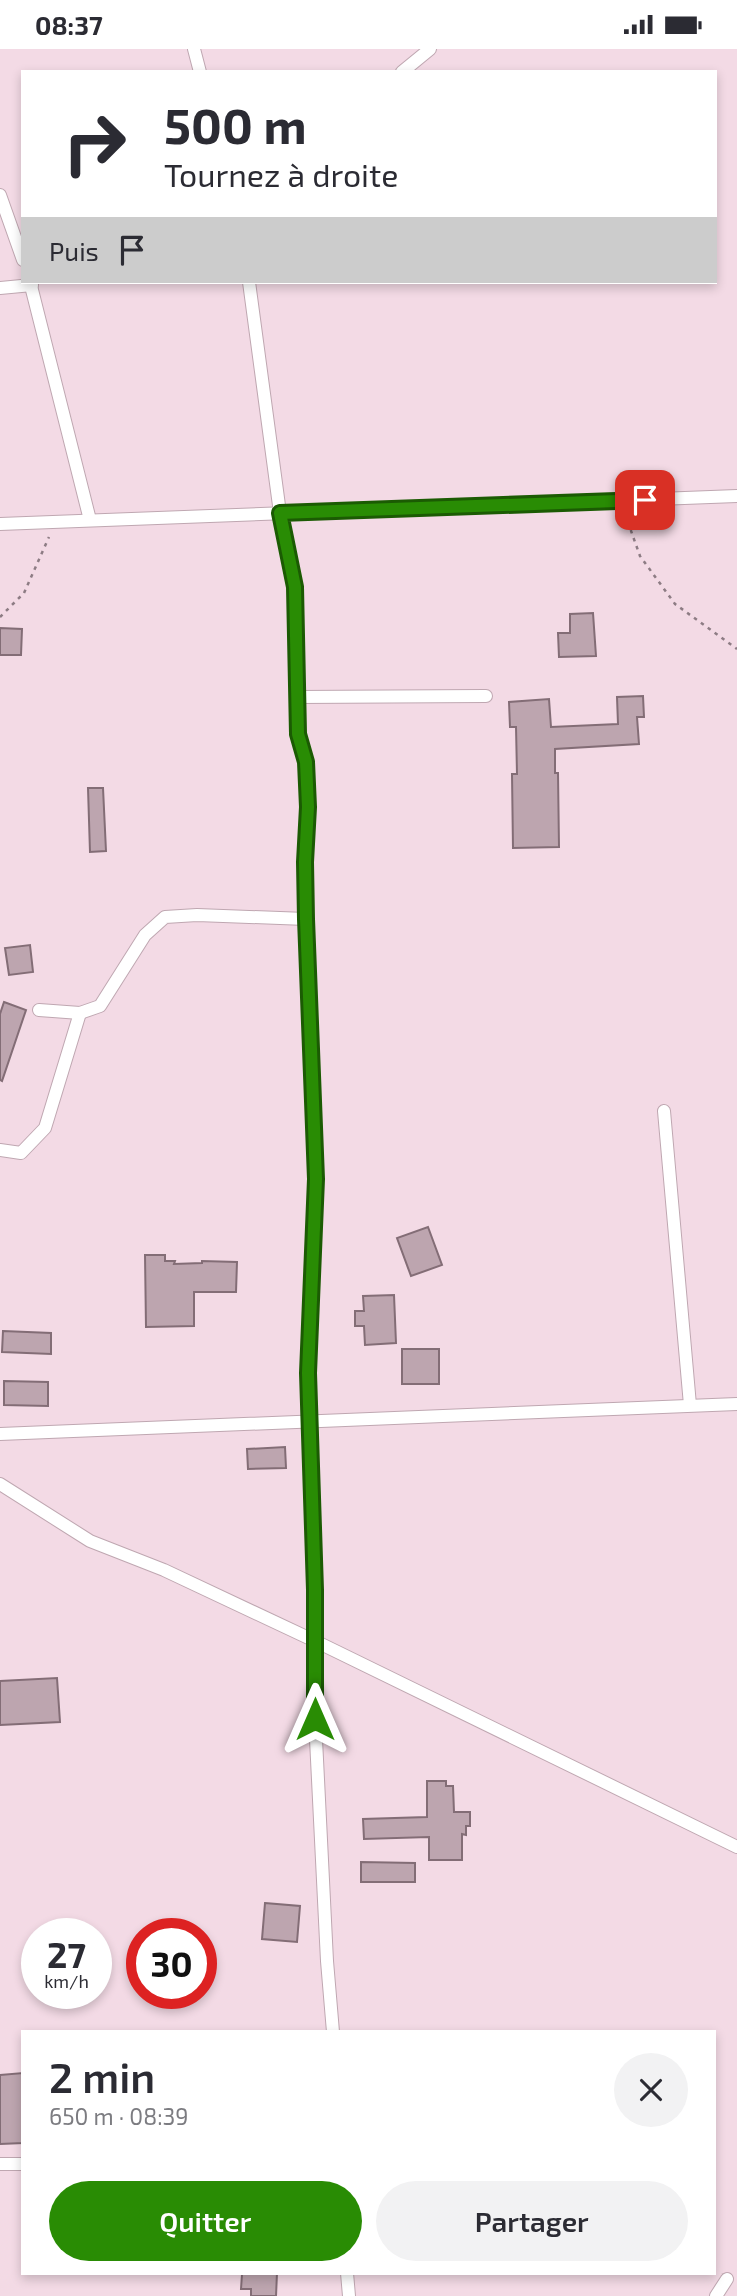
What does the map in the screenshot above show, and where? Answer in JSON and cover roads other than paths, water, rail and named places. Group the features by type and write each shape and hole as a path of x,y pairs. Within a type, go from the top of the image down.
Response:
{"street":[{"path":"194,49 199,70"},
{"path":"404,70 430,49"},
{"path":"0,195 21,254"},
{"path":"0,288 25,284"},
{"path":"31,284 90,520"},
{"path":"249,284 280,513 295,587 298,734 306,762 306,919 316,1179 308,1373 315,1719 333,2030"},
{"path":"0,524 737,496"},
{"path":"296,697 486,696"},
{"path":"39,1010 79,1013 100,1006 145,935 165,917 197,915 306,919"},
{"path":"0,1150 21,1153 46,1128 79,1013"},
{"path":"664,1111 690,1405"},
{"path":"0,1434 737,1404"},
{"path":"0,1484 90,1541 164,1570 315,1641 737,1847"},
{"path":"0,2164 21,2164"},
{"path":"347,2275 349,2296"},
{"path":"716,2296 727,2279"}]}
